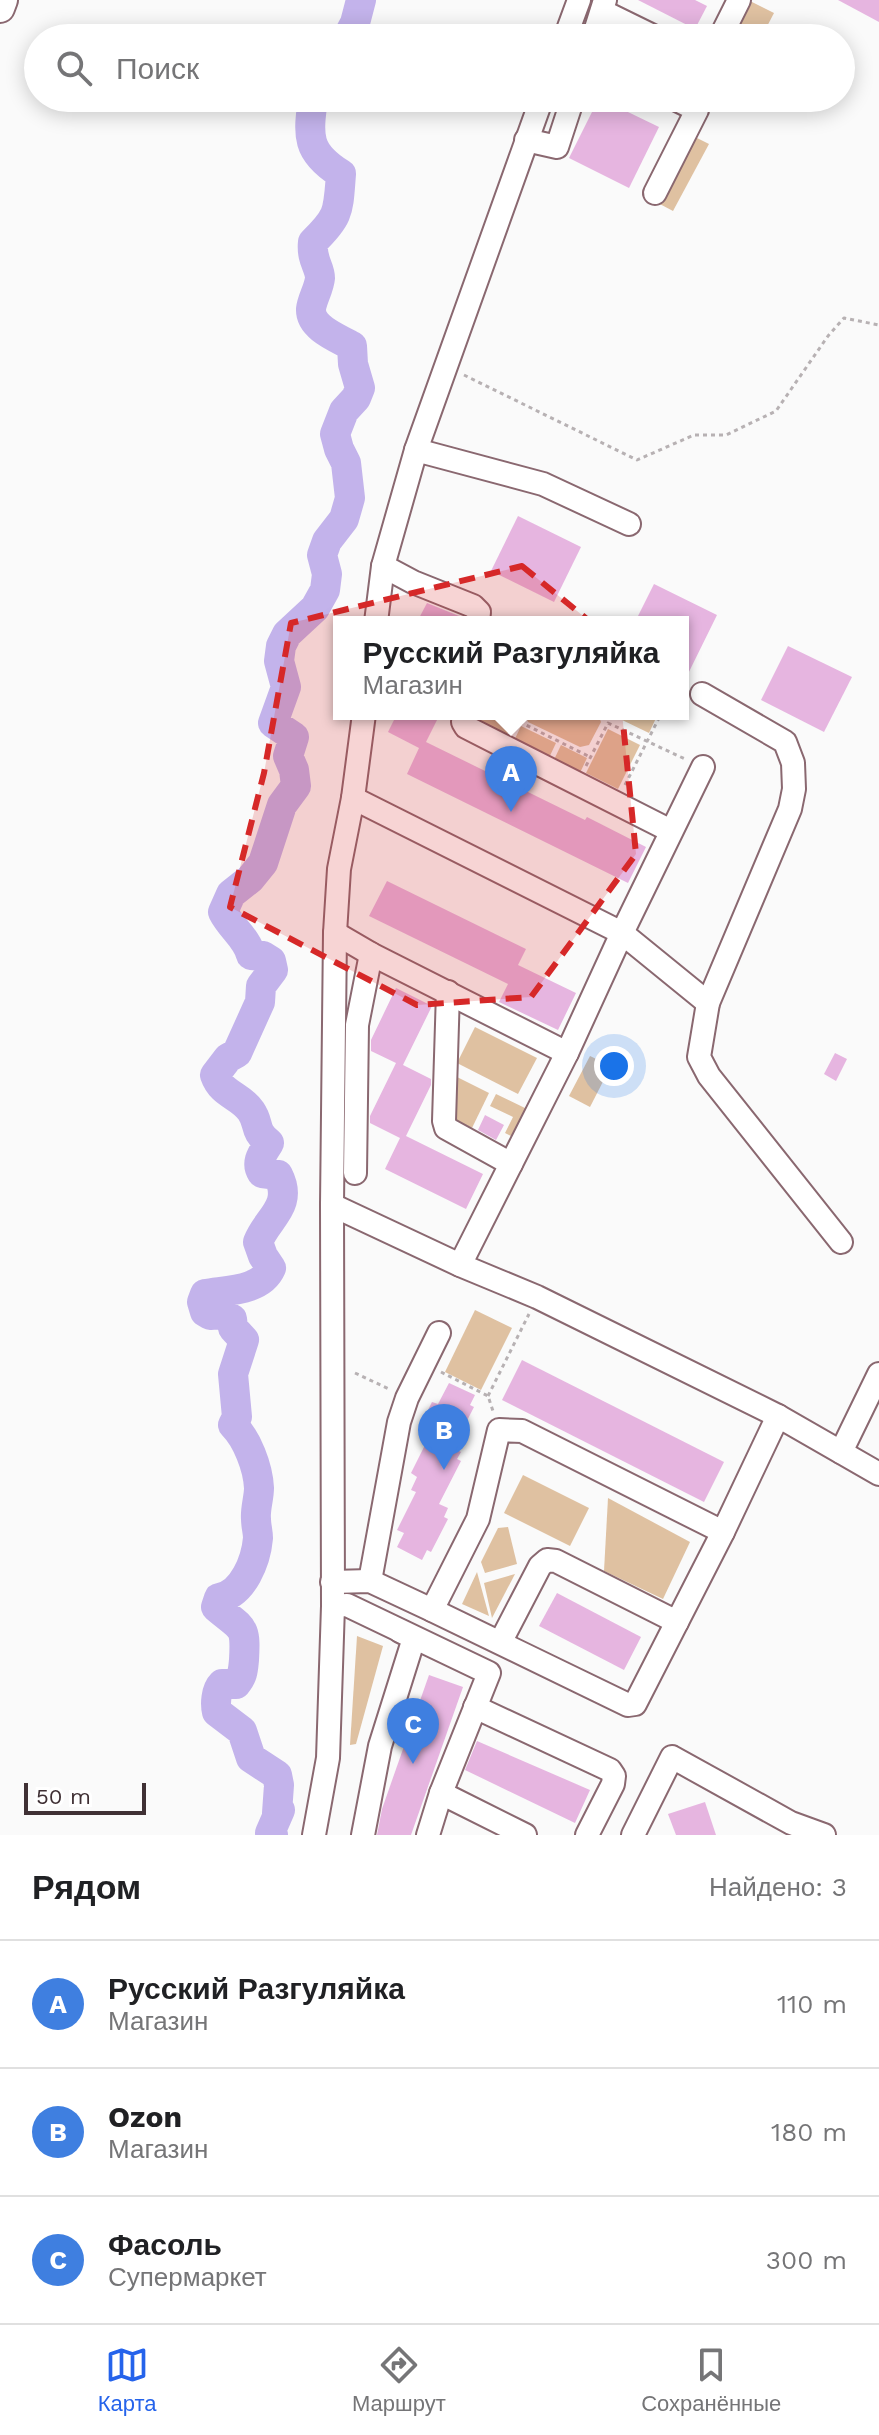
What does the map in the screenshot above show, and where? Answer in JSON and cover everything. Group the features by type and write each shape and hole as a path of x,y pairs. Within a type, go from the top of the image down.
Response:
{"main road":[{"path":"0,8 3,0"}],"street":[{"path":"570,24 579,0"},
{"path":"727,24 739,0"},
{"path":"604,6 634,24"},
{"path":"377,616 383,566 416,450 537,112"},
{"path":"526,140 557,147 568,112"},
{"path":"655,193 696,112"},
{"path":"416,450 543,484 629,524"},
{"path":"383,566 413,582 473,606 479,616"},
{"path":"702,694 785,742 793,763 794,789 790,809 708,1003 699,1057 709,1076 841,1242"},
{"path":"314,1835 328,1758 333,1606 335,933 339,869 353,798 363,720"},
{"path":"463,720 466,727 671,831"},
{"path":"460,1265 567,1053 703,767"},
{"path":"353,798 622,933 708,1003"},
{"path":"335,933 567,1053"},
{"path":"355,1173 357,1025 371,954"},
{"path":"448,992 446,1128 511,1164"},
{"path":"332,1205 537,1297 778,1416 879,1474"},
{"path":"370,1581 399,1422 407,1398 439,1333"},
{"path":"841,1452 879,1374"},
{"path":"332,1582 370,1581 501,1641 628,1705 635,1704 778,1416"},
{"path":"432,1610 478,1519 499,1430 522,1431 723,1532"},
{"path":"501,1641 540,1566 547,1560 556,1561 677,1622"},
{"path":"333,1606 347,1605 489,1673 441,1793 428,1835"},
{"path":"363,1835 380,1746 414,1638"},
{"path":"475,1707 610,1770 614,1776 613,1784 587,1835"},
{"path":"633,1835 672,1757 791,1823 824,1835"},
{"path":"441,1793 525,1835"}],"path":[{"path":"457,372 637,460 694,435 726,435 776,411 844,318 879,325"},
{"path":"519,720 590,757"},
{"path":"616,803 658,720"},
{"path":"577,782 608,723 703,767"},
{"path":"499,1430 488,1396 537,1297"},
{"path":"423,1363 488,1396"},
{"path":"355,1373 388,1388"}],"highlighted area":[{"path":"522,566 615,642 636,854 531,997 417,1005 230,907 264,773 291,623"}],"shaded area":[{"path":"750,1 774,13 768,24 738,24"},
{"path":"691,135 709,144 673,211 656,202"},
{"path":"511,720 513,722 504,741 468,722"},
{"path":"622,720 655,720 649,733"},
{"path":"528,722 601,722 589,745 580,747"},
{"path":"521,726 556,743 547,762 512,745"},
{"path":"608,729 640,745 618,789 586,773"},
{"path":"561,745 587,758 578,777 552,764"},
{"path":"475,1027 537,1058 518,1094 457,1063"},
{"path":"590,1056 611,1066 590,1107 569,1096"},
{"path":"453,1075 489,1093 472,1128 455,1119"},
{"path":"496,1094 527,1109 513,1137 505,1133 513,1117 490,1106"},
{"path":"475,1310 512,1328 481,1390 445,1372"},
{"path":"523,1475 589,1508 570,1546 504,1513"},
{"path":"608,1498 690,1542 663,1599 604,1571"},
{"path":"508,1527 517,1564 485,1573 481,1562 498,1528"},
{"path":"477,1572 489,1616 462,1604"},
{"path":"515,1574 492,1618 484,1583"},
{"path":"357,1636 383,1646 356,1744 350,1745"}],"building":[{"path":"638,0 695,0 707,6 698,24 685,24"},
{"path":"838,0 879,0 879,22"},
{"path":"592,112 628,112 659,127 629,188 569,158"},
{"path":"518,516 581,547 554,602 491,571"},
{"path":"654,584 717,615 689,672 689,616 638,616"},
{"path":"427,603 459,616 420,616"},
{"path":"788,646 852,677 824,732 761,700"},
{"path":"394,720 437,720 426,742 646,847 628,883 407,774 419,748 388,732"},
{"path":"387,881 526,949 518,965 576,993 558,1030 499,1002 508,984 369,916"},
{"path":"396,988 432,1006 403,1065 431,1079 431,1085 406,1136 483,1174 466,1209 385,1169 400,1138 370,1123 370,1116 396,1063 371,1051 371,1040"},
{"path":"835,1053 847,1059 836,1081 824,1074"},
{"path":"485,1115 504,1125 496,1140 478,1130"},
{"path":"522,1360 724,1462 704,1502 502,1400"},
{"path":"449,1383 475,1395 470,1405 474,1407 453,1448 461,1452 457,1459 461,1461 439,1504 448,1508 444,1517 448,1519 431,1552 427,1550 422,1560 397,1547 404,1533 397,1530 416,1492 411,1490 417,1477 411,1473 429,1437 423,1434 430,1421 424,1418 432,1402 438,1404"},
{"path":"557,1593 641,1637 624,1670 539,1626"},
{"path":"429,1675 463,1687 411,1835 377,1835 382,1809"},
{"path":"477,1741 590,1790 575,1823 465,1770"},
{"path":"705,1802 716,1835 676,1835 668,1814"}],"waterway":[{"path":"354,24 361,0"},
{"path":"273,1835 270,1833 280,1810 277,1813 277,1775 251,1758 242,1731 216,1709 216,1697 222,1684 236,1684 241,1676 244,1648 241,1629 216,1607 219,1598 235,1590 251,1566 258,1538 256,1515 259,1488 251,1454 233,1425 237,1417 233,1374 244,1340 233,1328 232,1319 221,1314 210,1315 205,1312 202,1302 205,1294 252,1285 266,1276 271,1268 258,1242 281,1203 282,1186 278,1175 262,1173 260,1169 261,1158 269,1143 259,1131 251,1111 222,1087 215,1075 228,1058 237,1053 260,1002 261,986 273,970 271,961 263,956 251,955 223,912 231,894 250,879 263,863 282,805 296,786 288,756 294,737 273,723 286,687 279,661 281,646 287,634 315,608 325,590 327,574 322,555 327,541 344,519 350,498 346,463 335,434 344,411 356,398 360,388 352,346 320,327 311,309 320,278 313,242 336,212 341,174 315,150 310,133 311,112"}],"place":[{"name":"Русский Разгуляйка","path":"511,812"},
{"name":"Ozon","path":"444,1470"},
{"name":"Фасоль","path":"413,1764"}]}
